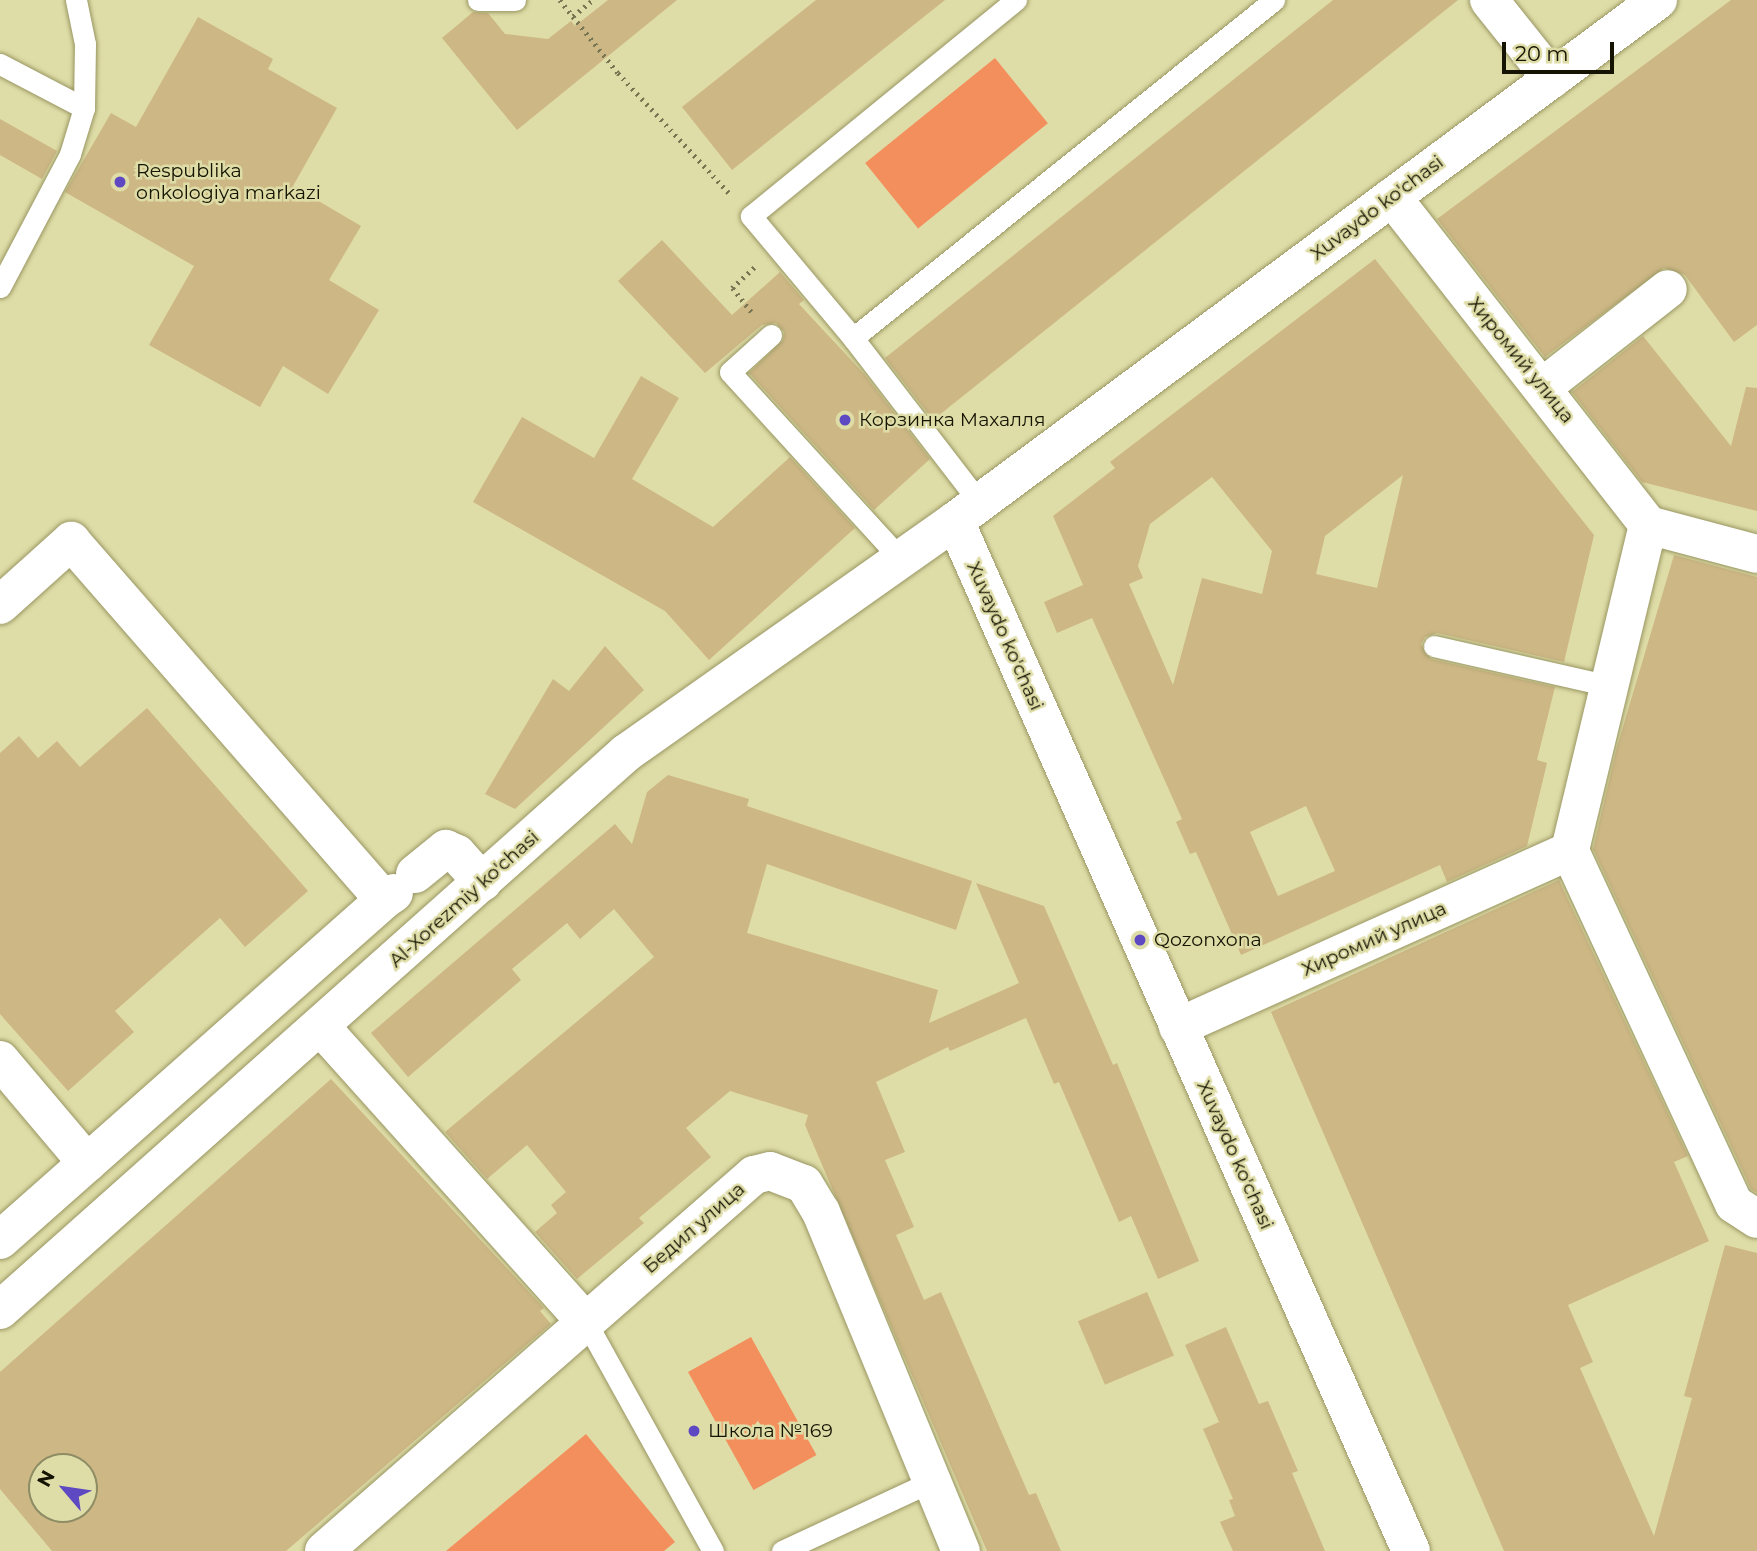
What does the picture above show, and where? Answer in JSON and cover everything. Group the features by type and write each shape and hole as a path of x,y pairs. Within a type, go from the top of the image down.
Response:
{"street":[{"path":"1489,0 1552,79"},
{"name":"Xuvaydo ko'chasi","path":"1411,1551 1178,1027 967,512 1658,0"},
{"name":"Хиромий улица","path":"1392,197 1544,386 1648,525"},
{"path":"1544,386 1668,289"},
{"name":"Al-Xorezmiy ko'chasi","path":"0,1310 626,754 967,512"},
{"path":"1757,554 1648,525 1570,851 1734,1204 1757,1219"},
{"path":"0,605 71,541 398,889"},
{"path":"0,1240 446,849 457,854 482,882"},
{"name":"Хиромий улица","path":"1178,1027 1570,851"},
{"path":"321,1027 586,1322"},
{"path":"0,1060 87,1163"},
{"name":"Бедил улица","path":"324,1551 754,1175 770,1171 789,1175 804,1184 821,1212 961,1551"}],"lane":[{"path":"0,287 69,154 84,108 85,44 76,0"},
{"path":"478,0 515,0"},
{"path":"967,512 853,338 751,216 1016,0"},
{"path":"853,338 1274,0"},
{"path":"0,64 84,108"},
{"path":"771,335 730,372 901,559"},
{"path":"1434,646 1610,686"},
{"path":"586,1322 713,1551"},
{"path":"782,1551 932,1481"}],"path":[{"path":"560,0 618,73 751,216"},
{"path":"573,16 593,0"},
{"path":"771,335 732,288 777,247"}],"shaded area":[{"path":"995,58 1048,123 918,228 865,163"},
{"path":"751,1337 816,1455 753,1490 688,1372"},
{"path":"586,1434 675,1542 664,1551 446,1551"}],"building":[{"path":"608,0 677,0 517,130 442,38 473,12 488,13 505,34 548,39 571,21 575,26"},
{"path":"816,0 945,0 732,170 682,107"},
{"path":"1333,0 1458,0 933,420 885,358"},
{"path":"1731,0 1757,0 1757,325 1734,342 1685,275 1664,268 1545,357 1437,219"},
{"path":"198,17 273,59 268,69 337,108 293,186 361,226 329,280 379,310 328,394 283,366 260,407 149,345 194,266 65,192 111,113 136,127"},
{"path":"0,119 57,151 42,179 0,155"},
{"path":"662,240 732,315 780,272 804,300 799,304 865,375 930,459 874,510 749,373 783,340 784,332 776,323 762,325 705,373 618,281"},
{"path":"1375,259 1594,535 1564,662 1437,633 1425,637 1421,644 1431,659 1555,687 1537,760 1547,763 1527,846 1447,882 1440,865 1241,955 1196,852 1190,854 1176,822 1182,819 1092,618 1057,633 1044,602 1083,585 1053,516 1115,468 1110,462","holes":["1403,475 1377,588 1316,574 1325,536","1212,477 1272,551 1262,594 1202,578 1173,685 1129,584 1143,578 1138,566 1150,524","1306,806 1335,871 1278,896 1250,832"]},
{"path":"1643,336 1731,446 1746,387 1757,388 1757,511 1642,482 1572,392"},
{"path":"641,376 679,398 632,479 713,527 790,457 855,528 709,660 665,611 473,502 522,417 594,458"},
{"path":"1674,555 1757,577 1757,1193 1751,1189 1593,849 1617,747"},
{"path":"605,646 644,690 515,809 485,794 553,679 569,691"},
{"path":"147,708 308,891 245,947 220,918 115,1011 134,1032 68,1091 0,1014 0,753 19,736 38,758 57,741 80,767"},
{"path":"668,775 749,799 747,806 972,881 956,930 767,864 747,933 938,990 929,1023 1019,983 976,883 1044,906 1113,1065 1117,1063 1199,1261 1158,1279 1131,1216 1119,1222 1059,1082 1054,1084 1026,1018 950,1051 948,1047 876,1082 905,1152 885,1160 914,1227 896,1235 924,1300 941,1292 1029,1495 1036,1493 1061,1551 987,1551 805,1125 808,1115 730,1091 686,1128 711,1157 639,1218 644,1223 577,1279 535,1232 557,1213 551,1205 566,1192 527,1145 487,1179 445,1132 654,957 614,909 580,939 567,923 512,969 521,980 408,1077 371,1033 615,824 632,844 647,792"},
{"path":"1559,880 1688,1156 1674,1162 1709,1241 1568,1305 1593,1362 1580,1368 1654,1536 1692,1398 1684,1396 1725,1245 1757,1253 1757,1551 1504,1551 1271,1012"},
{"path":"331,1079 544,1308 540,1311 551,1324 286,1551 52,1551 29,1523 98,1523 98,1453 28,1453 28,1522 0,1489 0,1372"},
{"path":"1147,1292 1174,1356 1105,1385 1078,1321"},
{"path":"1226,1327 1259,1404 1268,1401 1298,1471 1292,1473 1325,1551 1233,1551 1220,1522 1235,1516 1229,1500 1233,1499 1203,1429 1219,1422 1185,1345"}],"place":[{"name":"Respublika onkologiya markazi","path":"120,182"},
{"name":"Корзинка Махалля","path":"845,420"},
{"name":"Qozonxona","path":"1140,940"},
{"name":"Школа №169","path":"694,1431"}]}
